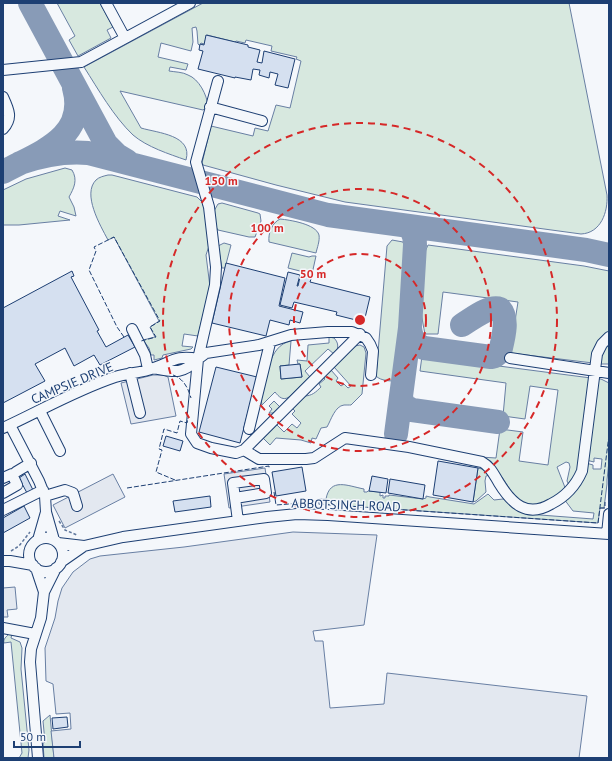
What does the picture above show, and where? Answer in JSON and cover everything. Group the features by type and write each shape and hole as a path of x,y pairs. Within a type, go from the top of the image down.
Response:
{"street":[{"path":"106,3 126,38"},
{"path":"3,70 81,62 126,38 183,4"},
{"path":"218,80 196,162 209,207 216,267 215,286 198,359 191,434 197,443 211,448 236,453 244,450 360,334"},
{"path":"3,97 10,113 8,123 3,129"},
{"path":"210,107 262,121"},
{"path":"132,329 151,369"},
{"path":"198,359 206,353 247,348 270,343 291,335 352,332 360,334 366,338 373,351 371,375"},
{"path":"244,450 258,458 306,459 314,458 345,438 409,447 482,462 488,466 509,498 520,507 532,511 542,509 553,504 569,490 577,481 582,471 599,348 609,337"},
{"path":"249,429 270,343"},
{"name":"CAMPSIE DRIVE","path":"7,427 91,387 130,373 151,369 168,361 182,357 198,359"},
{"path":"510,358 609,373"},
{"path":"130,373 140,413"},
{"path":"40,411 60,451"},
{"path":"7,427 31,463 44,493 46,512 56,541 63,552 44,592 40,618 31,649 30,662 38,758"},
{"path":"16,472 31,463"},
{"path":"3,478 12,474 18,485 3,493"},
{"path":"3,510 44,493 65,490"},
{"path":"235,498 238,521"},
{"path":"44,592 29,558 32,546 38,540 46,512"},
{"name":"ABBOTSINCH ROAD","path":"58,565 84,546 123,536 297,514 608,534"},
{"path":"608,534 609,514"},
{"path":"38,540 46,538 56,541"},
{"name":"ABBOTSINCH ROAD","path":"56,541 84,546"},
{"path":"6,561 30,550"},
{"path":"6,561 48,571 58,565"},
{"path":"3,628 35,634"}],"shaded area":[{"path":"57,3 100,3 113,27 107,30 111,38 78,56 69,40 75,36"},
{"path":"203,3 569,3 607,195 606,208 602,220 594,230 581,234 345,202 203,165 202,163 211,126 253,136 255,128 268,131 276,105 290,108 301,61 296,59 297,57 271,51 272,46 246,40 245,43 235,42 207,35 204,44 201,43 200,46 198,44 196,27 192,28 193,42 191,51 161,43 158,57 188,64 186,70 170,67 169,71 184,73 196,80 204,92 208,106 203,110 120,91 141,128 172,136 179,140 184,145 187,152 186,160 158,150 145,143 133,135 119,120 84,67"},
{"path":"65,168 72,170 75,177 74,187 69,197 74,207 76,216 60,211 58,216 70,220 3,225 3,190 26,179"},
{"path":"108,175 197,197 202,202 205,211 210,243 206,255 210,287 198,336 184,334 182,346 193,347 191,349 163,355 162,358 154,360 154,355 151,355 149,348 143,340 155,337 150,327 159,321 114,237 108,240 97,218 92,201 92,186 97,179"},
{"path":"222,203 260,214 261,221 255,237 218,230 216,227 214,211 218,204"},
{"path":"280,219 302,223 317,231 319,235 319,242 316,253 269,242 271,229"},
{"path":"392,240 403,242 407,254 397,381 383,380 376,376 387,246"},
{"path":"224,243 231,245 225,268 222,268 218,246"},
{"path":"428,245 584,266 609,271 609,334 593,363 510,353 518,302 443,292 438,334 425,334 419,289 421,266"},
{"path":"292,253 309,257 316,256 312,274 288,268"},
{"path":"329,337 334,338 338,344 338,348 334,354 328,349 305,371 310,377 289,397 285,399 281,398 275,392 262,405 261,399 269,364 277,349 283,344 291,341 289,365 280,366 281,379 302,377 300,364 298,364 297,360 307,361 308,345 329,343"},
{"path":"609,341 609,364 597,364"},
{"path":"360,345 364,347 366,353 362,394 351,405 344,405 338,408 327,427 321,428 316,439 312,438 311,443 301,440 276,438 270,445 262,437 276,424 284,432 292,424 297,428 301,423 292,414 295,411 292,408 304,396 316,392 321,387 319,384 325,379 323,377 331,370 338,378 336,381 341,386 344,384 348,388 351,386 334,367 355,346"},
{"path":"422,356 591,378 579,470 569,485 567,481 570,467 569,463 566,462 557,467 566,490 537,508 523,506 502,477 480,457 496,458 500,429 523,432 519,461 548,465 558,390 530,386 525,419 503,416 506,383 420,371"},
{"path":"153,375 163,375 168,377 176,416 131,424 121,383"},
{"path":"596,379 601,379 609,383 609,461 604,508 600,508 598,523 319,504 319,499 326,499 331,488 336,485 346,485 364,489 364,492 380,492 380,496 383,495 383,498 389,495 423,499 426,498 426,496 474,504 488,494 494,500 507,500 527,514 593,519 594,513 573,511 564,499 586,463 593,465 593,469 601,469 602,459 594,458 594,462 586,460 590,435 592,433"},
{"path":"274,401 280,407 274,413 269,413 272,409 269,406"},
{"path":"265,468 270,502 229,508 224,474"},
{"path":"478,468 486,470 490,475 486,476 486,492 473,502"},
{"path":"113,474 125,497 65,528 53,505"},
{"path":"293,532 377,535 364,625 313,631 315,641 323,641 330,708 384,704 387,673 587,696 579,758 54,758 51,731 71,729 70,713 56,714 53,684 46,681 45,648 55,618 62,588 73,572 90,559 100,556 184,547"},
{"path":"15,587 17,609 7,610 8,617 3,617 3,588"},
{"path":"9,634 12,634 11,638 20,642 22,648 21,669 29,750 28,758 19,758 22,753 11,642 4,643 5,638"},
{"path":"50,715 54,758 44,758 43,743 45,742 43,721"}],"building":[{"path":"206,35 248,45 248,47 260,50 257,62 262,63 264,51 295,59 288,88 275,85 278,74 270,72 269,78 259,75 260,70 253,69 251,80 235,78 198,69 203,51 199,50 200,44 204,45"},
{"path":"226,263 285,278 279,306 303,312 300,323 290,320 289,325 270,320 266,336 212,323"},
{"path":"72,271 74,276 71,277 99,330 97,331 106,347 128,335 135,347 100,365 94,355 74,366 65,348 35,364 45,381 3,403 3,308"},
{"path":"288,272 300,275 297,286 300,277 304,275 311,279 310,282 370,297 364,322 336,315 337,312 294,302 292,308 280,305"},
{"path":"300,364 302,377 281,379 280,366"},
{"path":"216,367 257,377 240,443 199,432"},
{"path":"166,436 183,441 180,451 163,446"},
{"path":"438,461 478,468 473,502 433,495"},
{"path":"302,467 306,491 276,496 272,472"},
{"path":"25,474 33,490 27,493 19,478"},
{"path":"372,476 388,479 386,493 369,491"},
{"path":"390,479 425,485 423,499 388,493"},
{"path":"210,496 211,507 175,512 173,501"},
{"path":"24,506 30,518 3,533 3,518"},
{"path":"67,717 68,727 53,729 52,718"}],"taxiway":[{"path":"30,3 106,144 117,155 127,161"},
{"path":"3,172 45,150 57,142 67,132 74,120 76,105 74,88"},
{"path":"20,163 54,154 88,153 328,215 586,250 609,255"},
{"path":"396,434 410,328 415,245 413,234 407,226"},
{"path":"410,328 411,335 414,340 418,345 424,348 491,357 500,352 505,324 503,313 500,309 496,308 486,311 462,325"},
{"path":"401,397 403,405 412,410 498,422"}],"fence":[{"path":"124,337 117,327 89,270 96,251 94,247 114,237 160,321 150,327 156,337 141,341"},
{"path":"173,375 185,384 191,398"},
{"path":"175,480 156,472 162,450 159,449 164,429 177,433 180,421 187,423 188,418"},
{"path":"274,492 276,505 302,503 598,523 609,435"},
{"path":"127,488 269,466 269,469"},
{"path":"600,508 605,508 605,502"}]}
